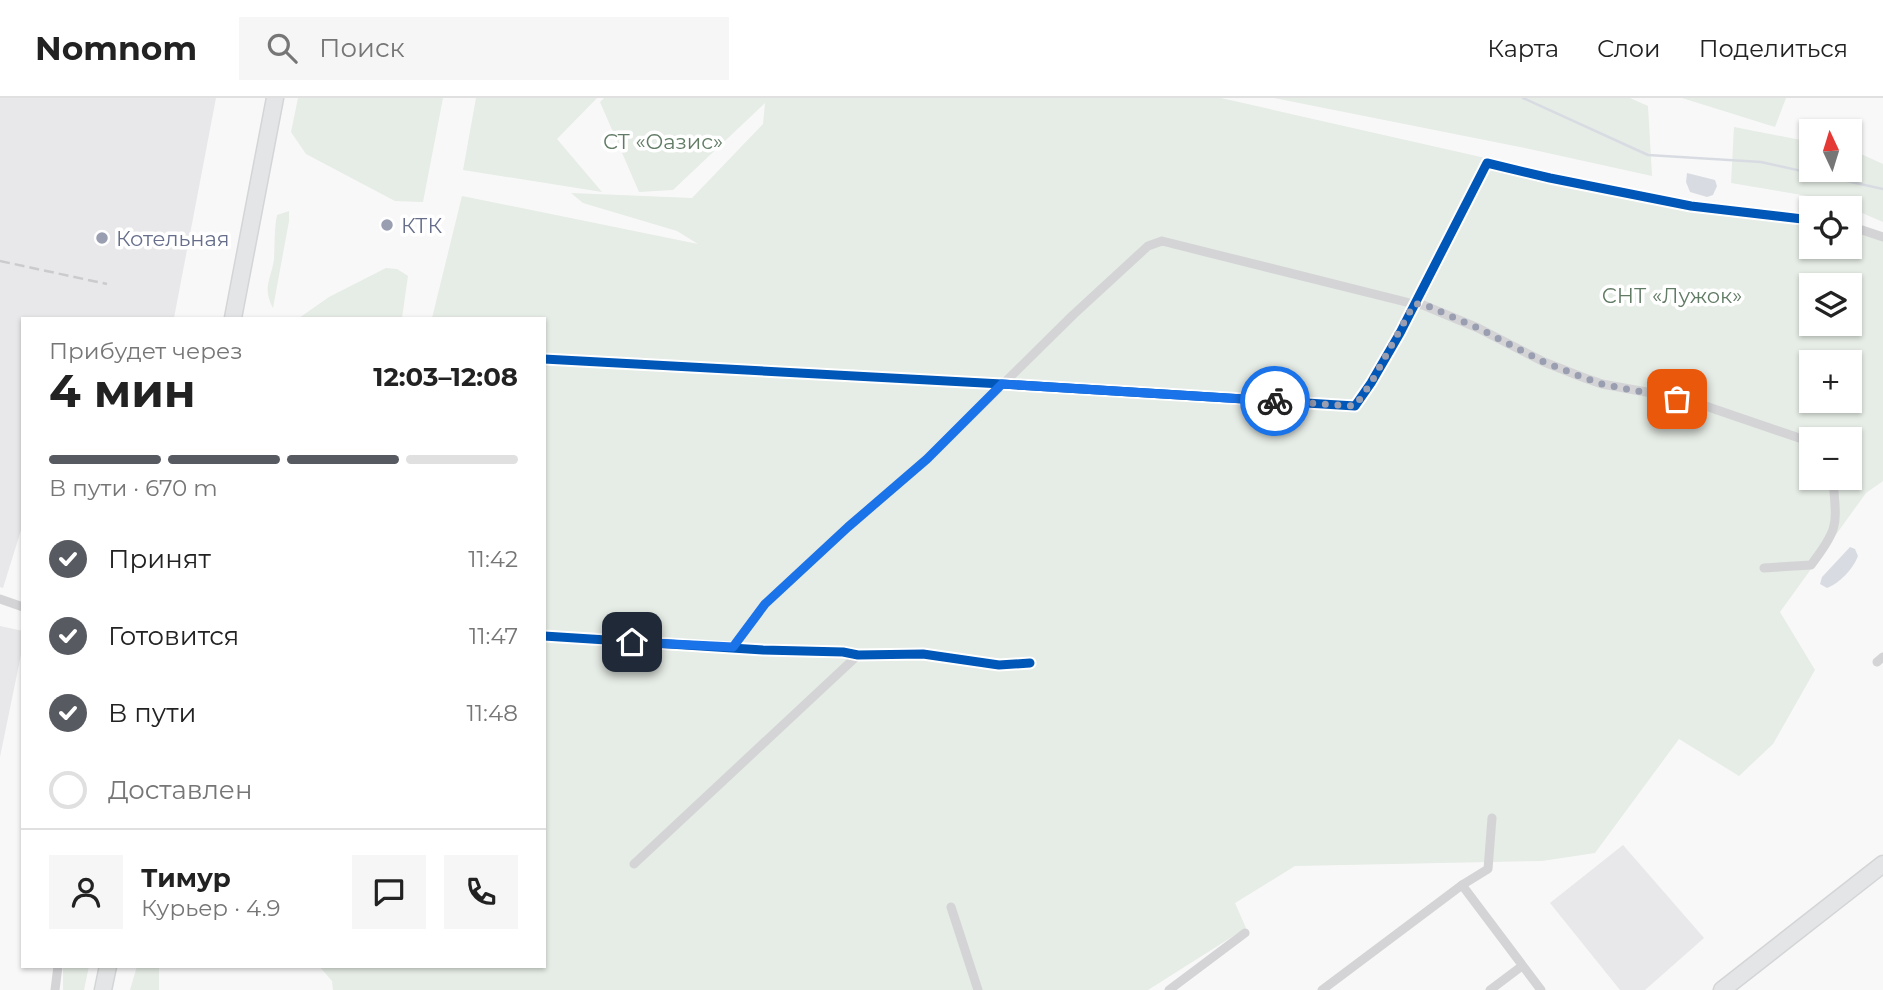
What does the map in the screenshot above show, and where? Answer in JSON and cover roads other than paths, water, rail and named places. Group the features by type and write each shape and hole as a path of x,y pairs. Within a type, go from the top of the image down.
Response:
{"highway":[{"path":"233,317 275,98"},
{"path":"1722,990 1883,864"},
{"path":"103,990 108,968"}],"street":[{"path":"546,359 1355,406 1371,383 1414,304 1487,163 1691,206 1799,219"},
{"path":"1862,230 1883,237"},
{"path":"733,647 765,604 927,459 1147,246 1162,241 1414,304 1423,304 1478,328 1544,362 1582,377 1602,384 1685,399 1799,438"},
{"path":"1764,568 1811,565 1829,542 1835,524 1834,490"},
{"path":"0,599 21,606"},
{"path":"546,636 858,655 923,654 999,665 1030,663"},
{"path":"634,864 858,655"},
{"path":"1322,990 1488,869 1492,818"},
{"path":"1462,886 1541,990"},
{"path":"951,907 978,990"},
{"path":"1169,990 1245,933"},
{"path":"1490,990 1522,966"},
{"path":"55,990 58,968"}],"waterway":[{"path":"1523,98 1648,155 1761,162 1883,189"}],"railway":[{"path":"0,261 107,284"}],"place":[{"name":"КТК","path":"387,225"},
{"name":"Котельная","path":"102,238"}],"park label":[{"name":"СТ «Оазис»","path":"663,141"},
{"name":"СНТ «Лужок»","path":"1672,295"}]}
